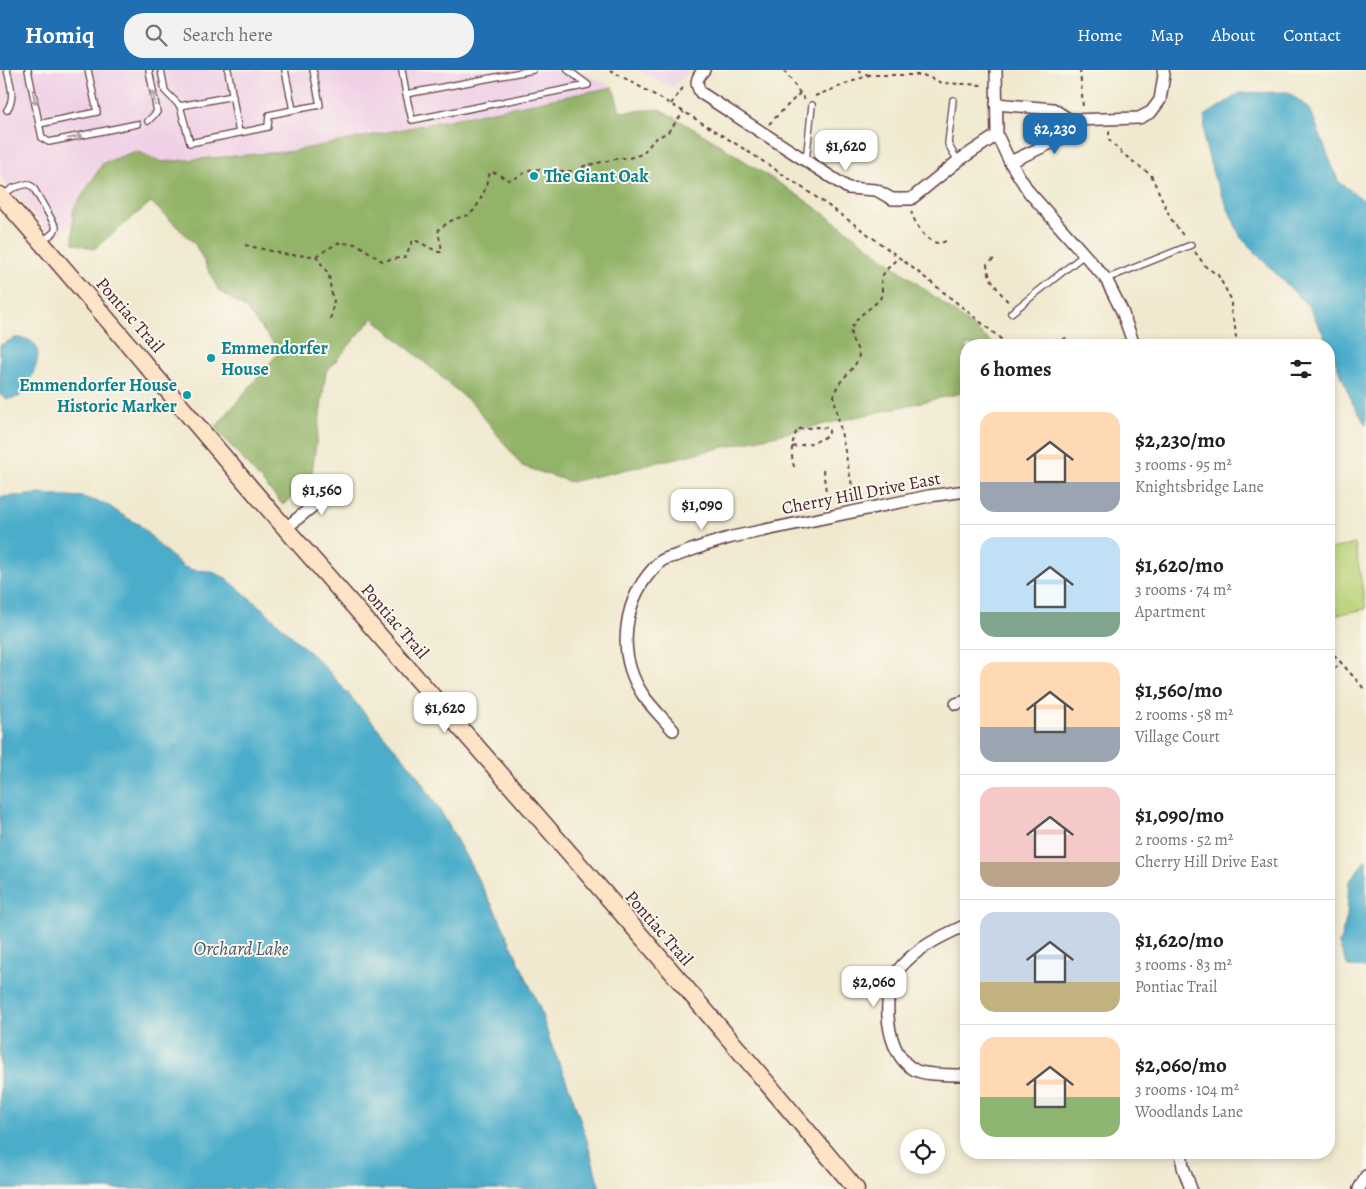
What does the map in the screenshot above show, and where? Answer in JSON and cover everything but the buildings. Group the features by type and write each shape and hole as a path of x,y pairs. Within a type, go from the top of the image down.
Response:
{"main road":[{"name":"Pontiac Trail","path":"2,199 688,991 856,1189"}],"street":[{"path":"996,70 997,135 1010,162 1029,192 1106,278 1132,339"},
{"path":"996,104 1053,109 1070,120 1140,118 1150,112 1160,100 1163,70"},
{"path":"700,74 696,82 701,93 806,162 848,188 876,190 892,199 911,199 958,161 997,135"},
{"path":"1010,162 1064,137 1070,120"},
{"path":"286,528 330,492 336,482"},
{"name":"Cherry Hill Drive East","path":"673,730 643,695 629,667 625,647 628,616 640,587 661,561 702,545 732,537 929,496 960,492"},
{"path":"960,928 942,936 912,955 898,970 891,985 887,1008 889,1026 901,1058 913,1069 924,1073 960,1075"},
{"path":"1182,1159 1191,1189"},
{"path":"1359,1189 1366,1176"}],"lane":[{"path":"7,70 12,94 12,102 7,110"},
{"path":"28,70 42,138 49,142 137,124"},
{"path":"39,124 97,112 88,70"},
{"path":"148,121 157,112 149,70"},
{"path":"161,70 165,91 180,106 190,143 268,127 269,115 320,105 313,70"},
{"path":"228,70 239,133"},
{"path":"285,70 293,110"},
{"path":"403,70 412,120 588,85 568,70"},
{"path":"406,94 533,70"},
{"path":"180,106 233,96"},
{"path":"953,100 948,144 958,161"},
{"path":"806,162 812,105"},
{"path":"2,199 12,188 27,184 33,187 56,227 54,232 42,243"},
{"path":"1106,278 1191,245"},
{"path":"1013,311 1085,254"}],"path":[{"path":"610,70 671,104 803,188 972,314 1001,339"},
{"path":"784,70 805,100"},
{"path":"859,70 869,75 922,75 942,83 996,85"},
{"path":"1080,70 1084,120"},
{"path":"671,104 688,82 700,74"},
{"path":"814,97 869,75"},
{"path":"762,132 800,94"},
{"path":"245,245 290,255 316,256 338,243 357,244 382,261 405,257 413,240 441,252 442,248 438,235 439,229 454,219 469,215 476,208 484,192 490,172 496,173 508,180 514,179 529,170 578,171 584,166 642,154 655,139 668,132 684,112"},
{"path":"1108,119 1109,140 1123,154 1151,175 1171,219 1206,267 1218,275 1231,299 1236,339"},
{"path":"911,199 912,213 919,229 937,243 943,243 947,240"},
{"path":"316,256 329,275 334,301 330,321"},
{"path":"858,511 834,397 835,390 837,385 855,367 860,357 851,339 853,324 880,300 883,292 881,279 883,274 898,258"},
{"path":"994,259 988,264 990,276 1013,311"},
{"path":"1064,339 1067,336"},
{"path":"792,447 816,443 829,434 829,428 817,427 798,430 794,435 792,447 795,469"},
{"path":"823,470 826,491"},
{"path":"1335,656 1366,691"},
{"path":"1335,668 1341,663"}],"shaded area":[{"path":"0,70 578,70 613,87 335,143 130,180 54,239 0,176"},
{"path":"638,70 690,70 672,87"}],"green space":[{"path":"613,87 620,112 660,109 709,138 799,196 841,226 988,339 960,339 960,393 571,482 522,466 475,406 373,318 326,372 311,480 283,505 215,428 280,351 245,308 219,291 195,244 151,202 94,249 73,243 73,210 103,163 136,151 162,162 293,151"},
{"path":"1355,544 1366,609 1335,615 1335,548"}],"water":[{"path":"1288,92 1310,109 1338,181 1366,202 1366,425 1353,404 1335,360 1335,339 1326,339 1309,307 1241,238 1214,177 1204,140 1205,116 1240,93"},
{"path":"15,338 27,340 35,344 38,352 37,361 30,380 19,397 8,399 0,395 0,345"},
{"name":"Orchard Lake","path":"43,494 83,497 108,505 140,525 184,567 192,570 210,571 226,578 265,611 325,667 413,769 446,820 499,918 539,1006 586,1137 600,1189 0,1189 0,497"},
{"path":"1366,859 1366,968 1348,967 1339,944 1347,917 1349,882"}],"place":[{"name":"The Giant Oak","path":"534,176"},
{"name":"Emmendorfer House","path":"211,358"},
{"name":"Emmendorfer House Historic Marker","path":"187,395"}]}
